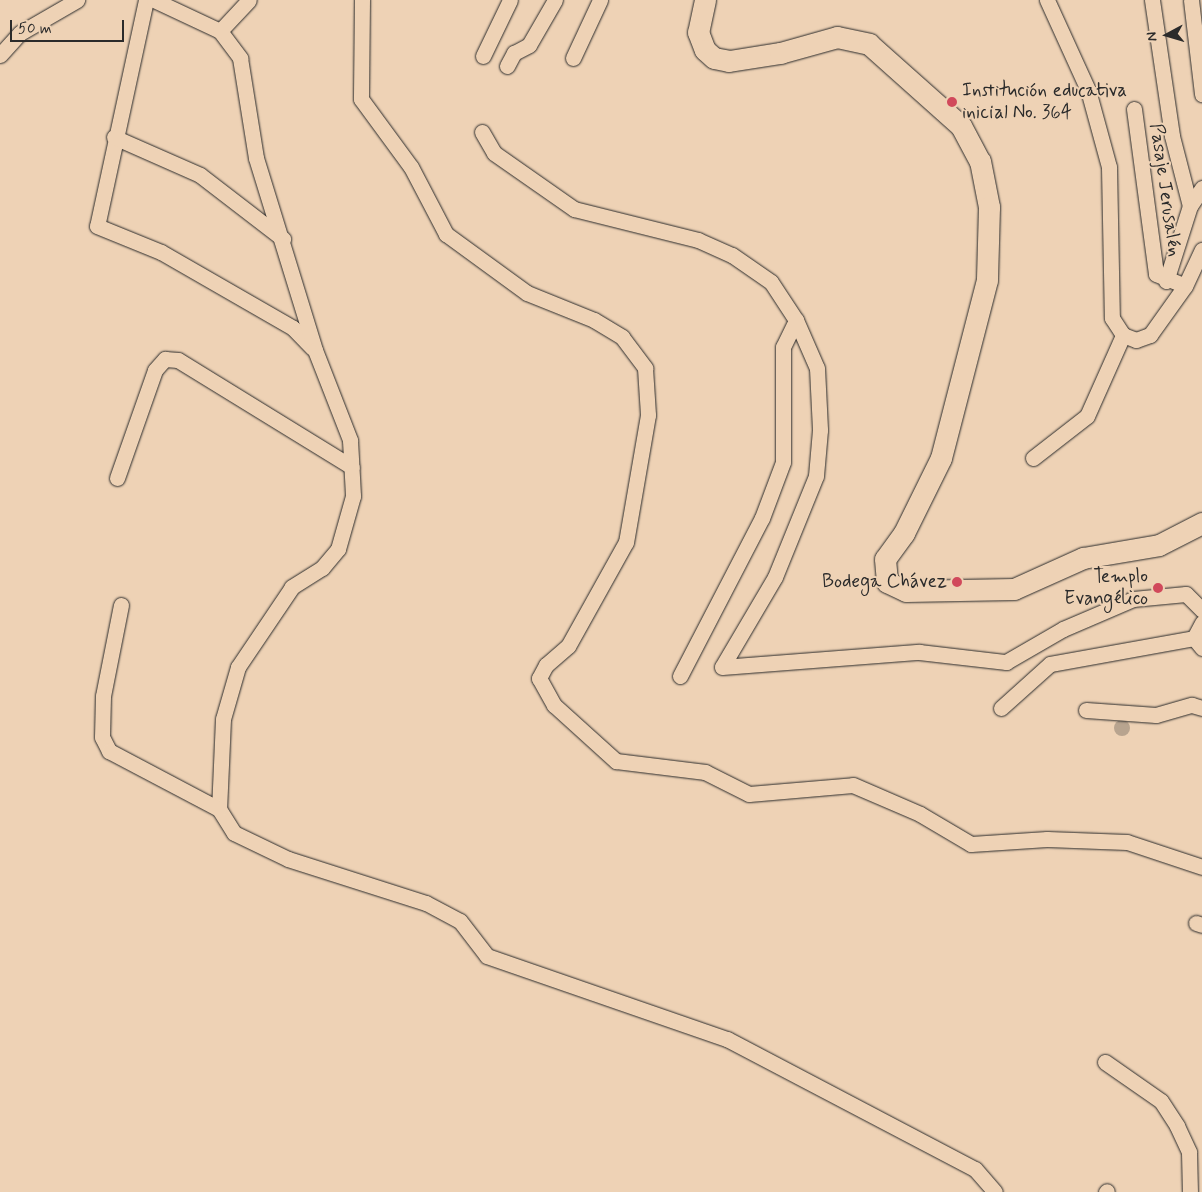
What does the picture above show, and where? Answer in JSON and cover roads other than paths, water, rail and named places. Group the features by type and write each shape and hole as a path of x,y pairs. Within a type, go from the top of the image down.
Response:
{"street":[{"path":"0,55 20,33 77,0"},
{"path":"146,0 114,137 97,226 186,266 293,328 315,350"},
{"path":"154,0 220,31 240,58 256,158 283,239 315,350 350,440 352,467 351,504 338,549 322,568 292,587 238,668 223,719 219,809"},
{"path":"220,31 249,0"},
{"path":"362,0 361,99 411,167 446,234 527,293 594,320 622,337 645,368 648,415 626,542 568,646 546,665 539,678 554,705 616,761 705,772 755,794 853,785 920,814 970,844 1047,839 1127,842 1202,867"},
{"path":"483,56 510,0"},
{"path":"508,66 514,54 529,45 555,0"},
{"path":"573,58 600,0"},
{"path":"705,0 698,32 705,50 714,58 729,60 780,54 837,37 869,44 961,126 980,161 989,206 987,280 944,449 930,485 886,559 887,582 906,592 1014,589 1083,558 1158,545 1202,523"},
{"path":"1047,0 1088,90 1109,167 1112,318 1123,335 1136,340 1150,335 1185,286 1202,250"},
{"path":"1152,0 1172,136 1190,206"},
{"path":"1191,0 1198,76 1202,94"},
{"name":"Pasaje Jerusalén","path":"1134,109 1156,274 1166,281 1185,286"},
{"path":"482,132 494,153 574,209 698,240 732,256 771,282 796,320 817,368 820,430 816,476 775,577 722,668 919,652 1006,662 1063,629 1133,599 1186,594 1202,610"},
{"path":"114,137 200,175 283,239"},
{"path":"1166,281 1190,206 1202,188"},
{"path":"680,676 762,518 783,462 783,347 796,320"},
{"path":"1033,458 1087,416 1123,335"},
{"path":"117,478 155,370 165,359 178,360 352,467"},
{"path":"121,606 102,696 102,737 109,751 219,809 234,833 256,846 426,903 460,921 488,956 727,1039 975,1169 995,1192"},
{"path":"1001,708 1050,664 1198,643 1202,624"},
{"path":"1086,710 1156,715 1192,705 1202,708"},
{"path":"1105,1062 1161,1101 1177,1126 1189,1152 1190,1192"}],"place":[{"name":"Institución educativa inicial No. 364","path":"952,102"},
{"name":"Bodega Chávez","path":"957,582"},
{"name":"Templo Evangélico","path":"1158,588"}]}
